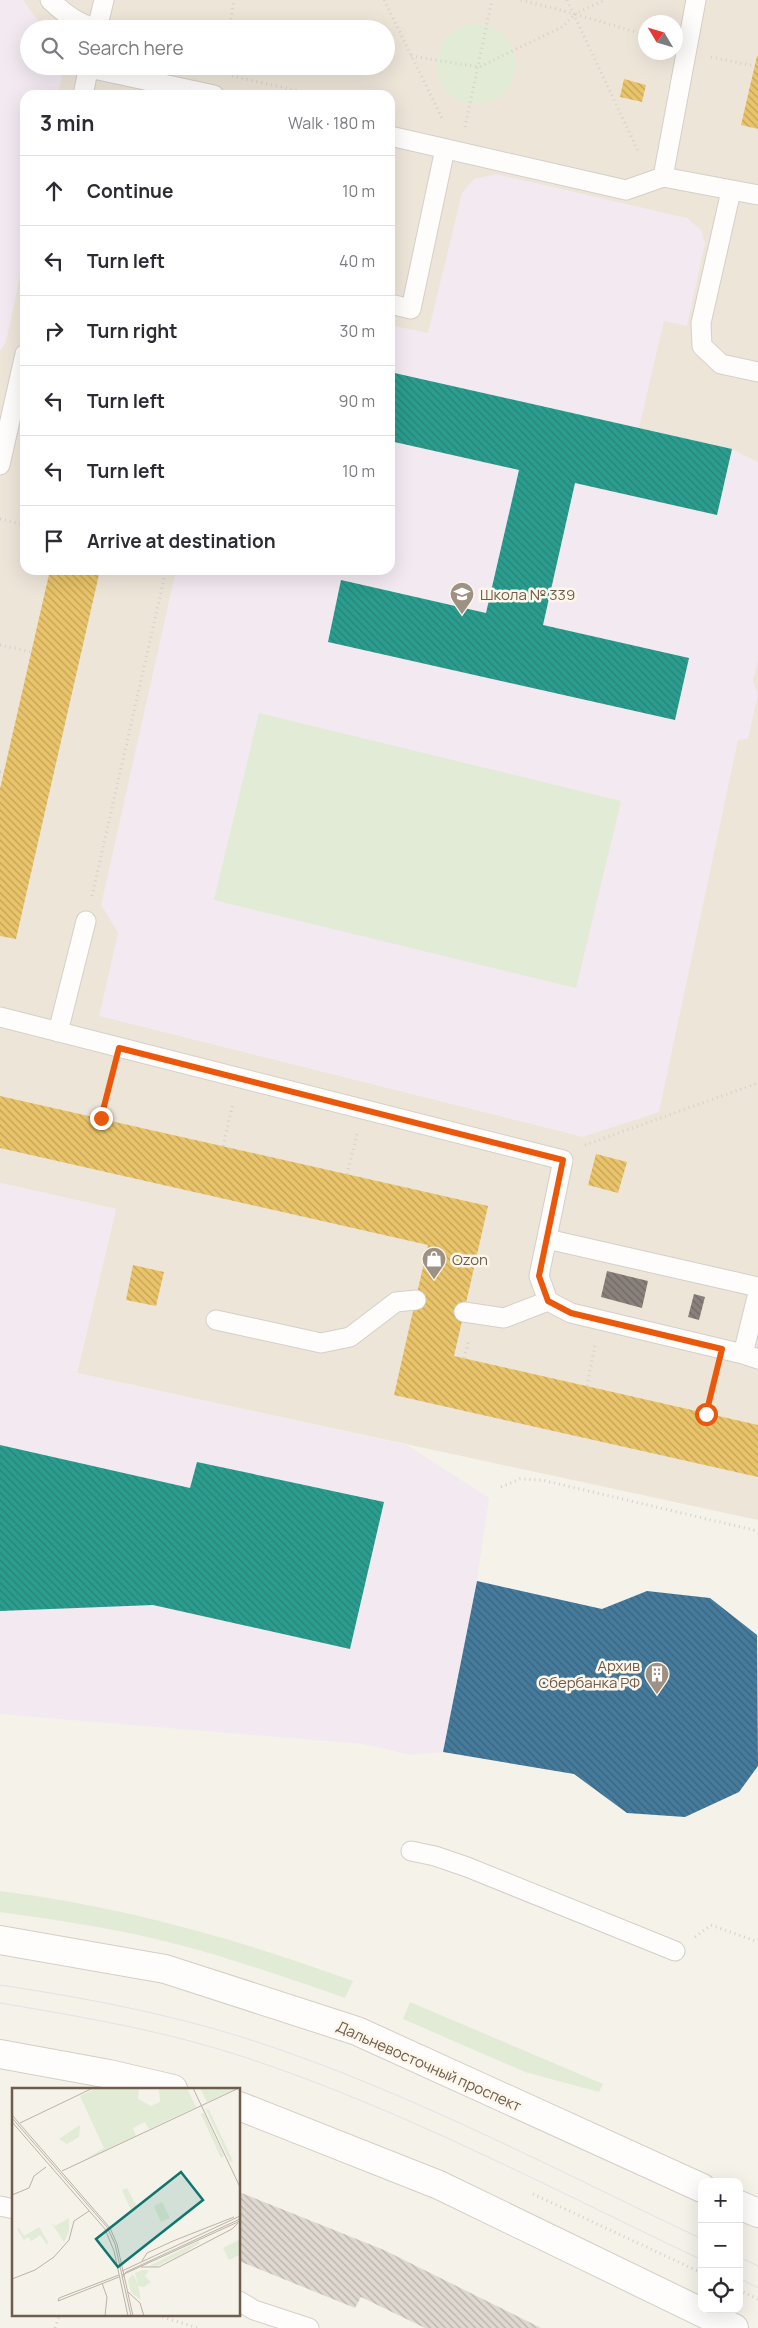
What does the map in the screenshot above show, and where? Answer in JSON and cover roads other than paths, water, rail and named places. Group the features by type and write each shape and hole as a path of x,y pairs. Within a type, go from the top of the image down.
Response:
{"main road":[{"name":"Дальневосточный проспект","path":"0,1940 165,1969 357,2031 698,2186"},
{"path":"0,2054 109,2074 169,2088"},
{"path":"240,2106 439,2185 734,2328"},
{"path":"743,2206 758,2213"}],"lane":[{"path":"50,0 63,13 74,20"},
{"path":"99,20 104,0"},
{"path":"662,177 685,47 696,0"},
{"path":"84,90 87,75"},
{"path":"125,75 192,90"},
{"path":"395,137 626,190 662,177 758,195"},
{"path":"395,305 411,309 445,149"},
{"path":"731,191 701,323 702,346 721,364 758,372"},
{"path":"0,465 20,376"},
{"path":"58,1032 86,921"},
{"path":"0,1017 563,1160 539,1276 548,1301 571,1313 751,1357 758,1293"},
{"path":"547,1239 758,1287"},
{"path":"216,1320 321,1343 350,1337 396,1302 416,1300"},
{"path":"464,1312 504,1318 548,1301"},
{"path":"411,1851 434,1856 467,1867 675,1951"},
{"path":"240,2302 254,2310 309,2328"}],"tram line":[{"path":"0,1985 64,1995 160,2015 223,2031 311,2061 425,2107 698,2237"},
{"path":"0,2003 155,2032 217,2048 305,2079 420,2126 698,2258"},
{"path":"743,2259 758,2266"},
{"path":"743,2280 758,2288"}],"place":[{"name":"Школа № 339","path":"462,615"},
{"name":"Ozon","path":"434,1280"},
{"name":"Архив Сбербанка РФ","path":"657,1695"}]}
